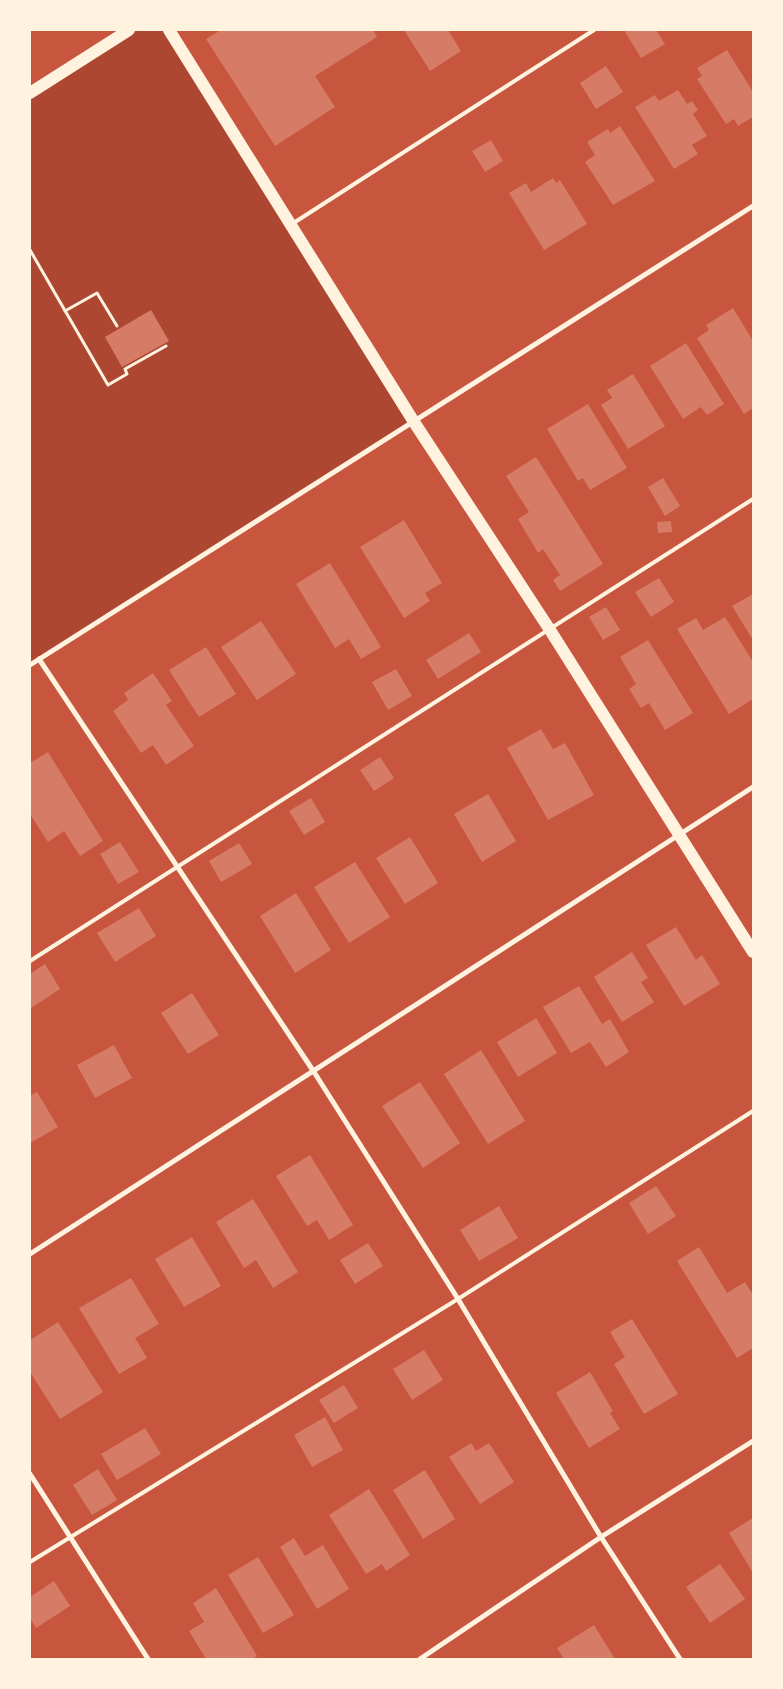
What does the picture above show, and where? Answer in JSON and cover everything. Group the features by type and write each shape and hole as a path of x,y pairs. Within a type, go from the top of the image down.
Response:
{"main road":[{"path":"30,92 129,30"},
{"path":"169,30 414,422 550,630 753,952"}],"street":[{"path":"30,665 753,206"},
{"path":"39,659 314,1072 458,1299 601,1537 680,1659"},
{"path":"30,1254 753,787"},
{"path":"420,1659 601,1537 753,1441"},
{"path":"30,1474 148,1659"}],"lane":[{"path":"290,225 594,30"},
{"path":"30,960 753,499"},
{"path":"30,1562 69,1536 458,1299 753,1111"}],"path":[{"path":"30,250 108,384 127,374 125,369 166,346"},
{"path":"65,312 97,293 117,326"}],"shaded area":[{"path":"129,30 169,30 414,422 30,666 30,93"}],"building":[{"path":"221,30 373,30 377,37 315,76 335,107 275,146 206,39"},
{"path":"404,30 448,30 461,51 430,71"},
{"path":"624,30 656,30 665,44 641,58"},
{"path":"727,50 753,92 753,117 738,126 734,119 726,124 697,79 702,76 697,68"},
{"path":"606,66 623,92 596,109 580,83"},
{"path":"678,90 687,104 692,101 698,110 693,114 707,136 692,145 698,154 674,169 635,107 655,95 659,101"},
{"path":"620,126 655,181 613,205 585,162 595,155 587,142 608,129 610,133"},
{"path":"491,140 503,161 485,172 472,151"},
{"path":"553,178 556,183 560,180 587,224 544,250 509,193 526,183 531,192"},
{"path":"733,308 753,341 753,408 744,414 697,338 709,330 706,325"},
{"path":"151,310 169,341 122,367 105,337"},
{"path":"686,343 724,404 707,415 701,407 683,419 650,366"},
{"path":"633,374 665,426 628,449 601,405 612,398 607,390"},
{"path":"588,404 627,468 590,490 583,478 578,481 547,429"},
{"path":"536,457 603,564 560,591 553,580 560,575 543,549 538,553 518,519 529,512 506,476"},
{"path":"663,478 680,506 665,516 648,487"},
{"path":"404,520 442,583 425,593 430,601 404,618 360,547"},
{"path":"671,521 672,532 658,533 657,522"},
{"path":"330,563 381,647 361,659 349,639 335,648 296,584"},
{"path":"659,578 674,602 651,617 635,592"},
{"path":"753,594 753,640 732,606"},
{"path":"606,607 620,630 603,640 589,617"},
{"path":"725,617 753,662 753,699 729,714 677,629 696,618 703,630"},
{"path":"261,621 296,674 257,700 221,647"},
{"path":"469,633 481,652 438,679 426,660"},
{"path":"648,640 693,713 665,730 649,703 641,708 629,689 636,684 620,657"},
{"path":"206,647 236,694 199,717 169,670"},
{"path":"396,669 412,696 388,710 372,682"},
{"path":"153,673 172,701 166,705 194,746 166,765 153,745 141,753 113,711 128,700 124,693"},
{"path":"541,729 553,749 565,743 594,795 548,820 507,748"},
{"path":"48,752 103,841 80,856 64,831 48,842 30,814 30,763"},
{"path":"380,757 394,778 374,791 360,770"},
{"path":"488,794 516,841 482,862 454,814"},
{"path":"311,798 325,822 304,835 289,811"},
{"path":"410,837 438,883 405,904 376,858"},
{"path":"120,842 139,872 118,884 100,854"},
{"path":"239,843 252,864 221,882 209,861"},
{"path":"355,862 390,917 349,943 314,887"},
{"path":"296,893 331,950 295,973 260,916"},
{"path":"139,908 156,936 115,962 97,933"},
{"path":"676,927 696,960 702,955 720,984 684,1006 646,945"},
{"path":"632,952 648,978 641,982 654,1002 622,1022 594,977"},
{"path":"45,964 60,989 31,1008 30,974"},
{"path":"579,986 602,1024 610,1019 629,1052 606,1067 590,1042 571,1053 543,1007"},
{"path":"192,993 219,1035 188,1054 161,1013"},
{"path":"536,1018 557,1053 518,1077 497,1042"},
{"path":"114,1045 132,1078 95,1098 77,1065"},
{"path":"481,1050 525,1121 488,1144 444,1074"},
{"path":"420,1082 460,1143 423,1168 382,1106"},
{"path":"37,1092 58,1127 30,1143 30,1096"},
{"path":"310,1155 353,1225 329,1240 317,1220 307,1226 276,1176"},
{"path":"656,1186 676,1216 648,1234 629,1203"},
{"path":"253,1199 298,1272 273,1288 256,1260 244,1268 216,1222"},
{"path":"499,1206 518,1238 479,1261 460,1230"},
{"path":"192,1237 221,1286 184,1307 155,1259"},
{"path":"368,1243 383,1266 355,1284 340,1260"},
{"path":"699,1247 727,1293 745,1282 753,1295 753,1348 737,1358 677,1261"},
{"path":"131,1278 159,1324 135,1338 147,1358 119,1374 79,1308"},
{"path":"632,1319 678,1394 644,1414 614,1364 625,1357 610,1332"},
{"path":"58,1322 103,1392 60,1419 30,1372 30,1340"},
{"path":"424,1350 443,1380 412,1400 393,1369"},
{"path":"590,1372 613,1411 610,1413 620,1429 589,1448 556,1393"},
{"path":"344,1385 358,1408 334,1423 319,1400"},
{"path":"325,1417 343,1450 312,1467 294,1435"},
{"path":"145,1428 161,1454 117,1480 101,1454"},
{"path":"471,1443 476,1451 489,1443 514,1482 480,1504 449,1457"},
{"path":"98,1469 117,1500 92,1515 73,1485"},
{"path":"425,1470 455,1519 423,1539 393,1490"},
{"path":"369,1489 410,1555 386,1571 382,1564 366,1574 329,1515"},
{"path":"753,1518 753,1573 729,1533"},
{"path":"294,1538 305,1556 323,1545 349,1589 317,1609 280,1547"},
{"path":"258,1557 294,1615 263,1633 228,1575"},
{"path":"720,1564 745,1599 710,1623 686,1587"},
{"path":"54,1581 70,1606 36,1628 30,1618 30,1597"},
{"path":"216,1588 257,1656 252,1659 206,1659 189,1631 204,1622 193,1603"},
{"path":"594,1625 615,1659 564,1659 557,1648"}]}
